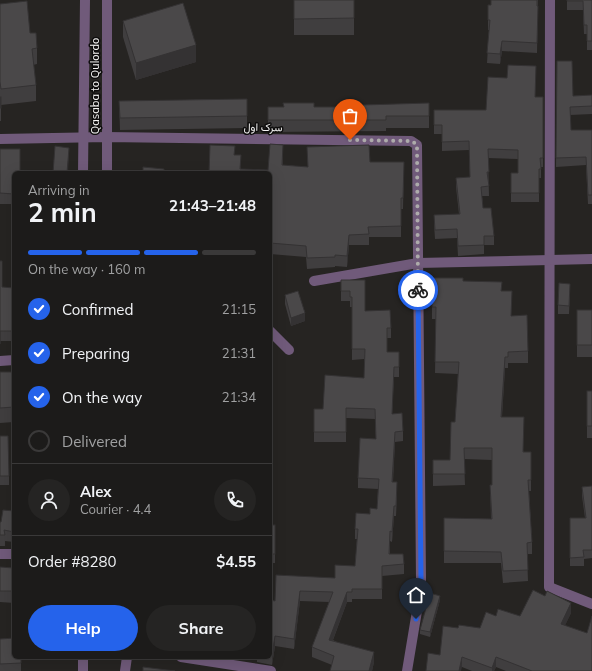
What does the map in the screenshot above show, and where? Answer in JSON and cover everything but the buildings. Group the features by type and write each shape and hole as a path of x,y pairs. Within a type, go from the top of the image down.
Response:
{"street":[{"path":"83,171 85,0"},
{"name":"Qasaba to Qulordo","path":"107,0 107,171"},
{"path":"550,0 550,588 592,604"},
{"name":"سرک اول","path":"0,139 106,137 412,141 417,145 418,263"},
{"path":"314,281 418,263 592,259"},
{"path":"407,671 421,580 418,263"},
{"path":"272,333 289,350"},
{"path":"0,361 12,360"},
{"path":"0,554 12,554"},
{"path":"78,671 83,671 83,659"},
{"path":"125,671 127,659"},
{"path":"194,659 271,671"}],"way so far":[{"path":"350,140 412,141 417,145 418,290"}],"route":[{"path":"416,619 421,580 418,290"}]}
